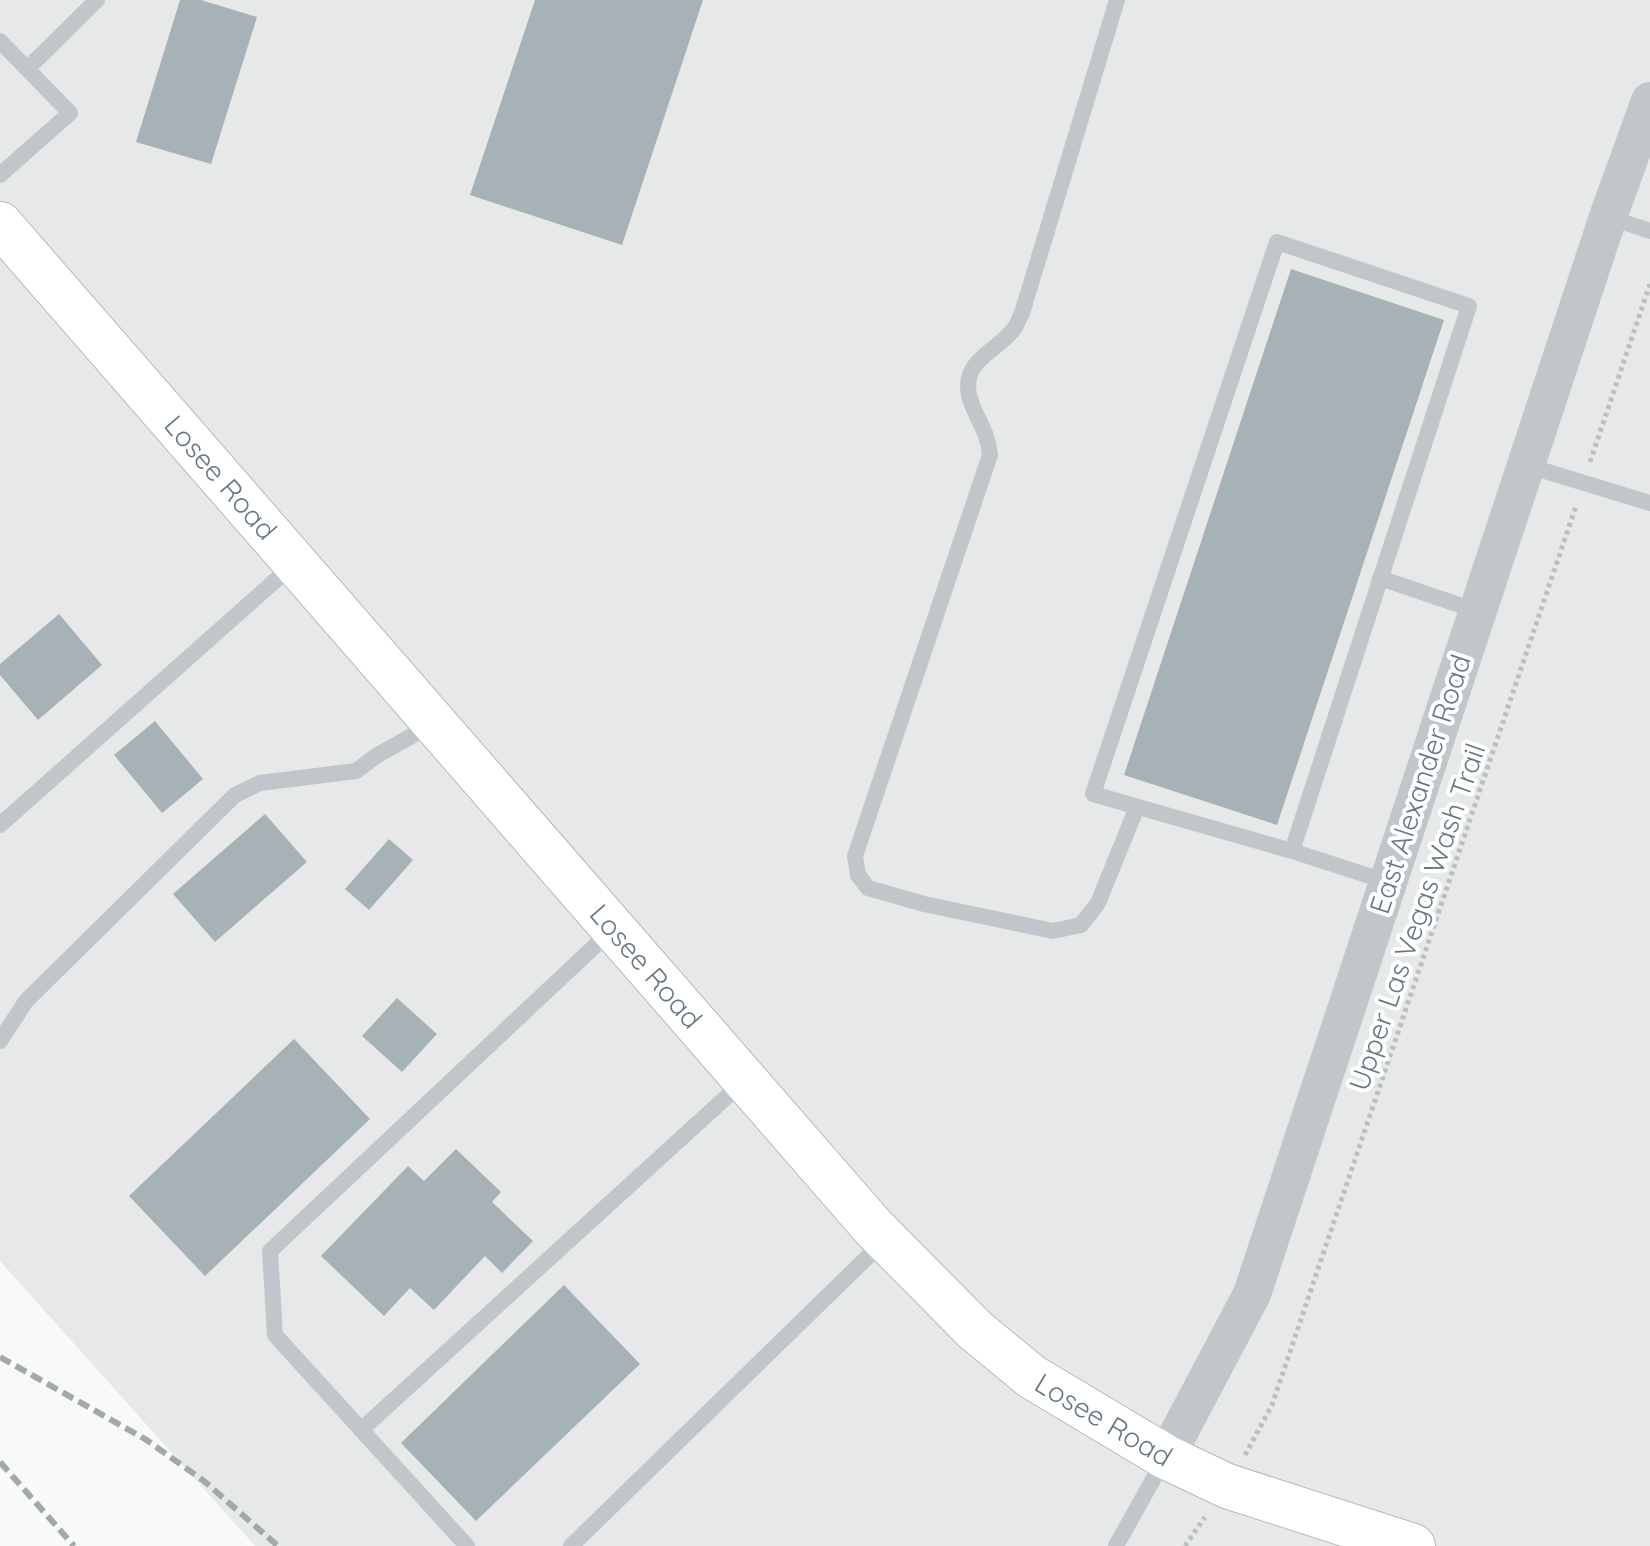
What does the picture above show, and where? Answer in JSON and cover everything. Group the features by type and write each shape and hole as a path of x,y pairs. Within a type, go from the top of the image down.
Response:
{"main road":[{"name":"Losee Road","path":"0,224 745,1080 886,1239 975,1330 1032,1377 1166,1457 1227,1486 1413,1546"}],"street":[{"name":"East Alexander Road","path":"1166,1457 1252,1294 1608,217 1642,149 1650,101"}],"lane":[{"path":"27,69 97,0"},
{"path":"1117,0 1022,313 1013,331 979,359 969,376 969,395 989,438 990,455 855,856 858,875 868,888 924,904 1053,931 1081,925 1098,903 1137,807"},
{"path":"0,41 70,113 0,175"},
{"path":"1608,217 1650,231"},
{"path":"1292,851 1469,306 1277,242 1093,794 1388,882"},
{"path":"1525,465 1650,503"},
{"path":"0,825 296,563"},
{"path":"1380,578 1478,611"},
{"path":"0,1041 26,1001 235,795 260,783 356,771 376,756 435,723"},
{"path":"467,1546 275,1335 270,1251 614,928"},
{"path":"361,1430 745,1080"},
{"path":"571,1546 886,1239"},
{"path":"1116,1546 1166,1457"}],"path":[{"name":"Upper Las Vegas Wash Trail","path":"1185,1546 1227,1486 1272,1405 1650,284"}],"shaded area":[{"path":"0,0 1650,0 1650,1546 255,1546 0,1261"}],"building":[{"path":"180,0 201,0 257,17 211,164 136,142"},
{"path":"535,0 703,0 622,245 470,195"},
{"path":"1291,269 1444,320 1277,825 1124,775"},
{"path":"59,614 102,665 38,720 0,675 0,664"},
{"path":"155,721 203,779 162,813 114,755"},
{"path":"265,814 307,862 215,942 173,894"},
{"path":"389,839 413,860 369,910 345,889"},
{"path":"397,998 437,1034 402,1072 362,1036"},
{"path":"294,1039 370,1119 205,1276 129,1196"},
{"path":"456,1149 501,1192 492,1202 533,1241 502,1273 485,1256 434,1310 410,1288 384,1316 321,1256 408,1166 424,1181"},
{"path":"564,1285 640,1364 476,1521 401,1443"}],"railway":[{"path":"0,1357 145,1439 204,1481 278,1546"},
{"path":"0,1462 74,1546"}]}
